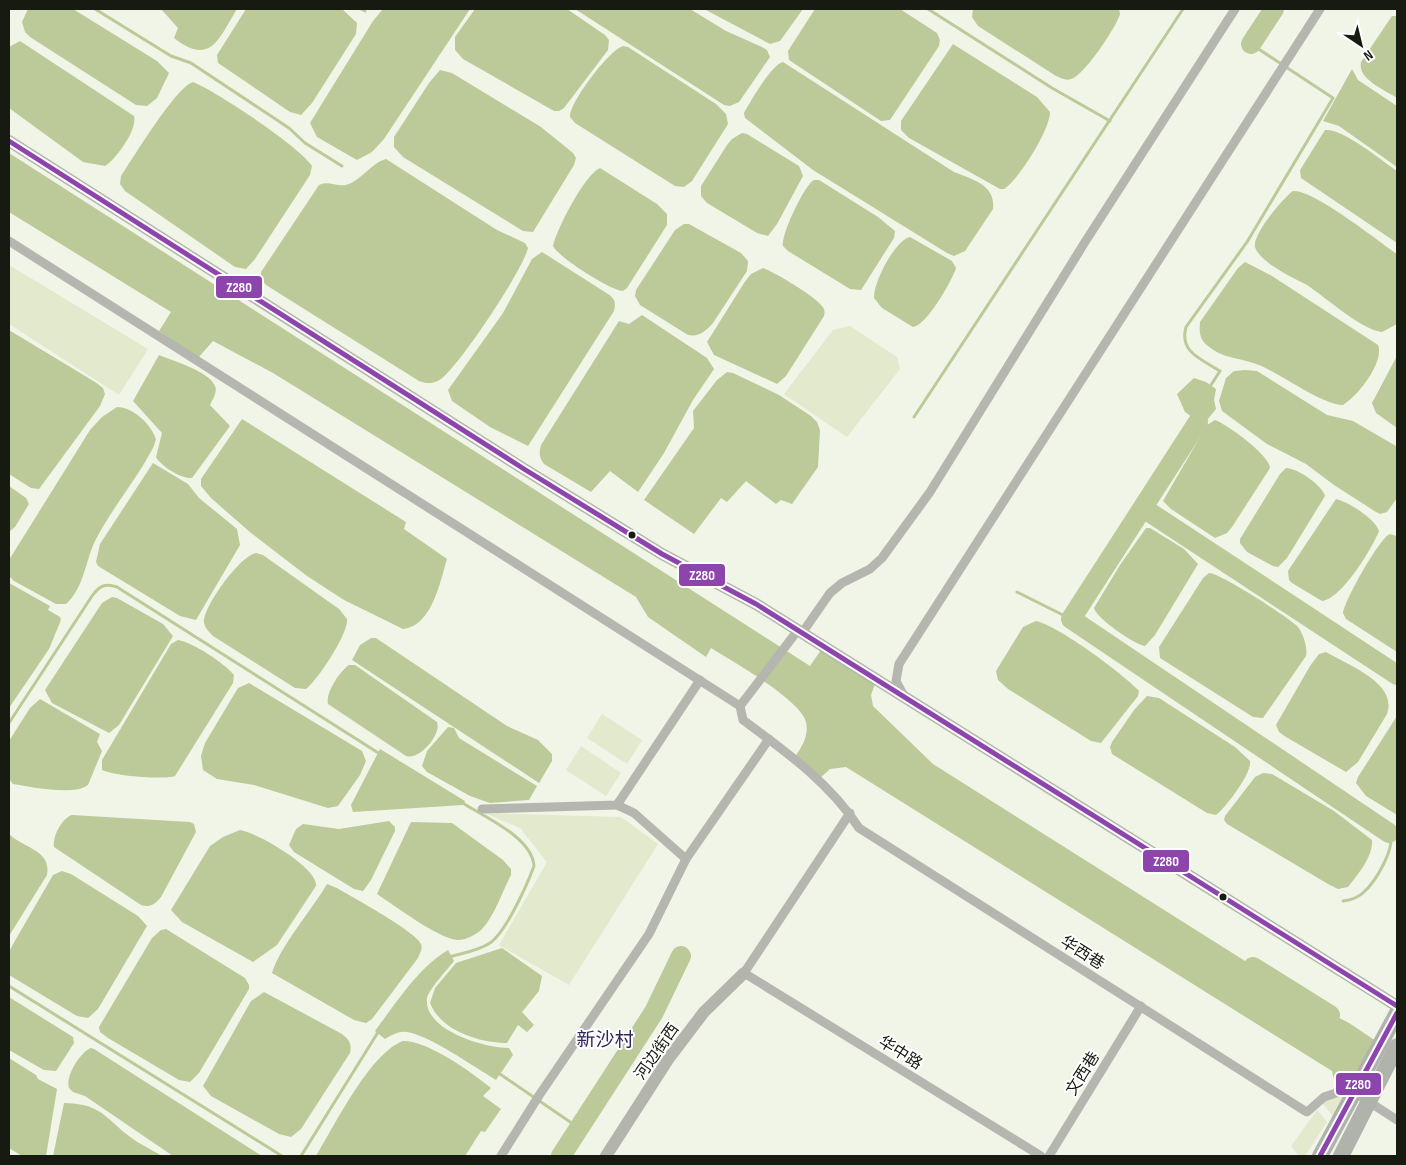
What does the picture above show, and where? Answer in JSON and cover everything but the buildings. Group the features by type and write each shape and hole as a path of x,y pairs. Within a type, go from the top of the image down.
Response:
{"highway":[{"path":"1320,1156 1397,1013"},
{"path":"1344,1151 1397,1046"}],"street":[{"path":"9,241 740,706 830,593 842,583 870,568 882,558 930,492 1085,242 1235,9"},
{"path":"904,697 896,681 899,664 1320,9"},
{"path":"9,141 605,519 662,554 756,604 800,631 1397,1006"},
{"path":"617,805 700,680"},
{"name":"华西巷","path":"740,706 743,720 769,739 843,803 859,828 1306,1112 1324,1097 1345,1090 1360,1096 1397,1120"},
{"path":"501,1156 533,1104 649,934 686,860 769,739"},
{"path":"482,809 617,805 634,813 686,860"},
{"path":"744,973 850,813"},
{"name":"河边街西","path":"606,1156 675,1050 704,1012 744,973"},
{"name":"华中路","path":"744,973 1042,1156"},
{"name":"文西巷","path":"1048,1156 1141,1006"}],"shaded area":[{"path":"28,9 73,9 157,61 169,73 157,98 147,106 136,105 30,37 25,32 22,22"},
{"path":"161,9 237,9 219,39 205,49 197,50 174,38 178,28"},
{"path":"246,9 342,9 357,23 356,34 312,103 301,115 290,112 218,63 217,55"},
{"path":"383,9 470,9 384,139 372,152 357,160 317,137 310,123 373,21"},
{"path":"475,9 567,9 605,35 609,40 608,50 564,108 554,111 463,59 455,50 455,37"},
{"path":"575,9 690,9 726,31 767,50 770,57 739,102 730,106 724,105"},
{"path":"704,9 803,9 780,41 770,44"},
{"path":"815,9 900,9 937,33 940,40 939,46 890,120 881,121 789,60 788,51"},
{"path":"973,9 1119,9 1120,14 1107,39 1084,69 1077,76 1067,80 1056,76 978,26 972,17"},
{"path":"1392,16 1397,16 1397,98 1367,79 1361,68 1361,62"},
{"path":"20,41 134,116 133,128 125,143 115,157 105,166 83,162 9,108 9,47"},
{"path":"953,44 1037,97 1050,112 1045,130 1033,154 1018,175 1004,189 1000,189 909,138 901,130 901,121"},
{"path":"623,46 628,47 716,104 726,114 728,124 692,181 684,187 675,186 575,123 570,117 571,110 582,90 600,66 617,49"},
{"path":"783,62 954,172 975,180 987,189 991,194 993,209 965,251 954,256 947,253 813,170 745,118 744,113 762,84 773,69"},
{"path":"1352,69 1358,80 1397,106 1397,167 1339,126 1323,121"},
{"path":"440,70 452,73 541,127 573,153 576,158 574,165 533,232 523,231 403,157 394,147 394,137 429,83"},
{"path":"193,82 220,96 257,120 292,146 312,166 310,175 255,259 246,269 235,267 125,191 120,184 121,176 155,124 185,87"},
{"path":"1325,130 1342,134 1352,139 1397,171 1397,243 1301,178 1300,170"},
{"path":"742,133 747,134 799,166 803,176 777,224 768,236 757,233 707,203 701,196 701,186 727,145 732,139"},
{"path":"9,153 810,666 823,647 876,681 871,695 873,706 933,764 1275,980 1278,986 1349,1023 1382,1045 1360,1086 1334,1080 1332,1071 846,767 830,769 819,779 794,758 804,741 807,727 801,713 792,703 749,671 711,648 706,657 648,617 636,597 273,373 213,341 198,358 159,331 171,312 9,212"},
{"path":"386,159 497,230 525,243 528,248 515,276 476,337 450,370 441,379 433,383 419,381 266,285 261,279 261,272 319,185 326,183 346,185"},
{"path":"600,168 657,204 667,214 667,225 627,288 623,291 608,286 585,273 564,258 553,246 555,238 579,191 594,172"},
{"path":"814,180 819,180 878,217 895,231 894,238 861,290 850,289 788,251 783,246 785,233 794,212 805,191"},
{"path":"1293,191 1315,198 1330,207 1397,254 1397,324 1382,332 1364,326 1307,285 1262,258 1255,247 1258,234 1282,201"},
{"path":"684,224 689,224 741,253 748,261 747,271 713,323 705,331 696,335 688,335 640,305 635,296 636,290 675,230"},
{"path":"910,237 952,261 956,268 944,292 931,311 925,319 913,327 882,308 874,298 877,283 886,263 898,246"},
{"path":"542,252 608,294 614,299 615,305 614,311 528,446 490,427 452,401 448,390 503,313 532,259"},
{"path":"1245,262 1272,276 1378,345 1379,352 1374,369 1362,387 1349,401 1343,405 1324,400 1268,369 1226,356 1214,350 1203,341 1200,333 1200,322 1238,268"},
{"path":"9,265 148,349 119,395 9,324"},
{"path":"763,268 785,279 810,296 822,306 825,312 786,376 777,384 714,355 707,342 744,283 751,274"},
{"path":"642,315 707,358 714,369 693,400 664,453 638,492 610,471 591,492 544,464 540,455 541,445 619,321 629,324"},
{"path":"850,326 897,357 900,369 847,437 784,394 833,330"},
{"path":"9,330 95,382 103,388 105,394 100,406 39,489 31,488 9,474"},
{"path":"159,355 198,371 211,381 216,391 210,405 230,426 192,478 177,474 159,461 156,457 162,433 133,401"},
{"path":"1397,356 1397,428 1376,413 1372,403"},
{"path":"1234,371 1257,371 1327,415 1353,421 1396,446 1397,498 1387,512 1380,514 1376,512 1306,464 1267,444 1222,411 1219,401 1226,378"},
{"path":"727,372 733,373 779,395 817,422 820,430 818,467 792,504 781,500 776,504 746,481 727,502 721,498 694,534 644,500 694,428 693,411 717,380"},
{"path":"1194,378 1206,382 1216,389 1214,400 1216,409 1203,425 1185,412 1177,394"},
{"path":"117,407 135,413 146,422 156,439 154,446 95,541 77,590 66,604 56,604 14,581 9,576 9,560 90,430 102,417"},
{"path":"242,419 406,522 404,529 447,559 433,602 421,620 413,626 403,629 344,600 307,576 251,533 211,498 201,486 201,479"},
{"path":"1215,420 1238,434 1256,449 1270,468 1232,527 1227,533 1215,538 1171,509 1163,501 1207,425"},
{"path":"153,463 188,484 199,498 237,529 240,545 196,620 180,616 98,566 96,562 100,544"},
{"path":"1286,468 1308,478 1319,487 1325,496 1287,558 1278,567 1247,552 1240,543 1240,539 1280,474"},
{"path":"9,486 26,498 29,504 15,527 9,532"},
{"path":"1336,499 1361,512 1377,526 1379,531 1363,561 1347,583 1330,598 1322,601 1292,583 1289,580 1288,571"},
{"path":"1146,528 1150,528 1184,549 1198,564 1155,635 1145,646 1116,630 1101,618 1094,608 1120,565"},
{"path":"1390,534 1397,536 1397,652 1346,619 1343,613 1349,596 1363,570 1385,538"},
{"path":"256,553 263,555 339,609 347,619 338,645 317,677 306,689 295,688 213,636 205,626 206,611 217,592 241,563"},
{"path":"1209,573 1239,587 1281,614 1298,627 1303,637 1306,656 1263,718 1253,717 1160,658 1159,647 1203,578"},
{"path":"9,583 50,606 48,610 60,617 61,620 49,649 9,708"},
{"path":"112,597 163,624 173,636 119,725 109,733 52,703 45,690 102,603"},
{"path":"1036,621 1074,641 1139,691 1138,696 1101,743 1091,741 1008,689 998,680 996,671 1023,627"},
{"path":"371,638 376,638 507,726 538,740 552,754 552,761 539,783 352,660 360,645"},
{"path":"178,640 200,649 223,665 234,675 233,683 175,776 160,778 139,777 102,770 102,760 171,644"},
{"path":"1326,652 1369,676 1385,693 1388,703 1387,714 1358,762 1346,772 1286,737 1279,732 1276,725 1310,666 1319,654"},
{"path":"349,665 355,665 437,722 436,733 423,751 406,756 328,704 329,694 334,683"},
{"path":"249,683 362,751 366,761 360,775 338,806 328,808 254,785 217,779 203,770 201,756 205,743 238,688"},
{"path":"1147,696 1159,698 1235,747 1250,761 1250,766 1243,781 1232,798 1216,815 1207,813 1112,754 1110,747 1112,742 1134,710"},
{"path":"40,699 100,734 97,742 102,751 88,785 73,790 52,790 13,784 9,779 9,741 30,708"},
{"path":"602,714 642,740 627,764 587,738"},
{"path":"1397,716 1397,815 1366,796 1356,783"},
{"path":"448,727 454,728 459,738 537,786 529,800 490,803 470,796 427,772 422,766 427,751"},
{"path":"581,746 621,773 606,796 566,770"},
{"path":"380,749 465,801 463,805 353,812 351,805"},
{"path":"1263,773 1272,774 1334,811 1372,840 1372,846 1367,859 1348,887 1338,889 1328,884 1227,824 1224,820 1225,816 1255,777"},
{"path":"485,813 621,817 658,844 569,985 499,945 547,862 520,828"},
{"path":"72,815 190,822 194,824 196,832 161,897 152,905 144,906 54,847 59,828"},
{"path":"389,821 395,827 395,831 371,880 363,891 354,889 294,852 289,845 296,829 303,824 339,829"},
{"path":"411,822 452,823 503,860 511,869 511,875 491,917 482,929 474,935 458,940 440,934 377,894"},
{"path":"240,830 260,837 286,852 308,870 316,886 277,945 253,962 182,922 171,910 210,846 223,837"},
{"path":"9,834 41,855 45,860 47,875 9,936"},
{"path":"62,871 71,874 138,916 147,926 98,1009 88,1018 77,1016 9,975 9,952 12,946 53,875"},
{"path":"327,884 369,906 396,923 416,938 422,946 418,958 372,1019 366,1023 354,1020 272,973 282,951"},
{"path":"166,929 245,978 249,985 249,989 199,1073 190,1082 179,1080 108,1038 100,1032 99,1027 152,938 161,930"},
{"path":"502,948 542,976 539,991 522,1012 534,1025 527,1032 518,1025 507,1043 485,1041 462,1034 443,1021 435,1013 430,1003 435,988 456,963"},
{"path":"448,950 454,961 428,994 428,1009 445,1028 457,1035 485,1045 509,1048 513,1055 496,1080 428,1039 407,1032 401,1032 385,1039 375,1031 417,976"},
{"path":"264,992 342,1034 350,1044 350,1053 301,1129 291,1137 279,1134 211,1096 203,1086 251,1001"},
{"path":"9,997 73,1037 74,1043 56,1071 44,1070 9,1050"},
{"path":"403,1041 425,1046 449,1058 491,1088 483,1096 501,1109 485,1132 481,1131 465,1156 316,1156 366,1074 391,1048"},
{"path":"91,1048 262,1156 173,1156 85,1096 73,1092 69,1088 69,1078 74,1065 82,1054"},
{"path":"9,1058 36,1075 38,1079 57,1089 46,1156 22,1156 9,1148"},
{"path":"1345,1093 1333,1116 1322,1103"},
{"path":"64,1103 84,1105 98,1111 129,1136 162,1156 53,1156"},
{"path":"1317,1110 1327,1122 1305,1156 1299,1156 1291,1146"}],"waterway":[{"path":"95,9 171,56 191,63 289,128 305,143 342,166"},
{"path":"361,9 365,11"},
{"path":"928,9 1052,88 1110,121"},
{"path":"914,417 1183,9"},
{"path":"1251,44 1274,9"},
{"path":"1211,385 1220,371 1193,354 1189,349 1185,336 1186,327 1247,242 1333,98 1251,44"},
{"path":"1198,422 1071,619 1389,833"},
{"path":"1143,508 1397,675"},
{"path":"9,723 92,596 100,588 109,585 117,587 380,754"},
{"path":"1017,592 1071,619"},
{"path":"449,957 480,948 490,943 496,937 515,908 534,866 525,846 516,837 494,821 461,802"},
{"path":"1343,901 1359,896 1374,881 1388,855 1391,839 1389,833"},
{"path":"561,1156 654,1012 681,956"},
{"path":"1253,967 1330,1015"},
{"path":"9,986 282,1156"},
{"path":"301,1156 380,1029"},
{"path":"497,1072 579,1128"}],"transit line":[{"name":"Z280","path":"9,141 524,469 662,554 756,604 1397,1006"},
{"name":"Z280","path":"1320,1156 1397,1013"}],"district":[{"name":"新沙村","path":"605,1039"}]}
